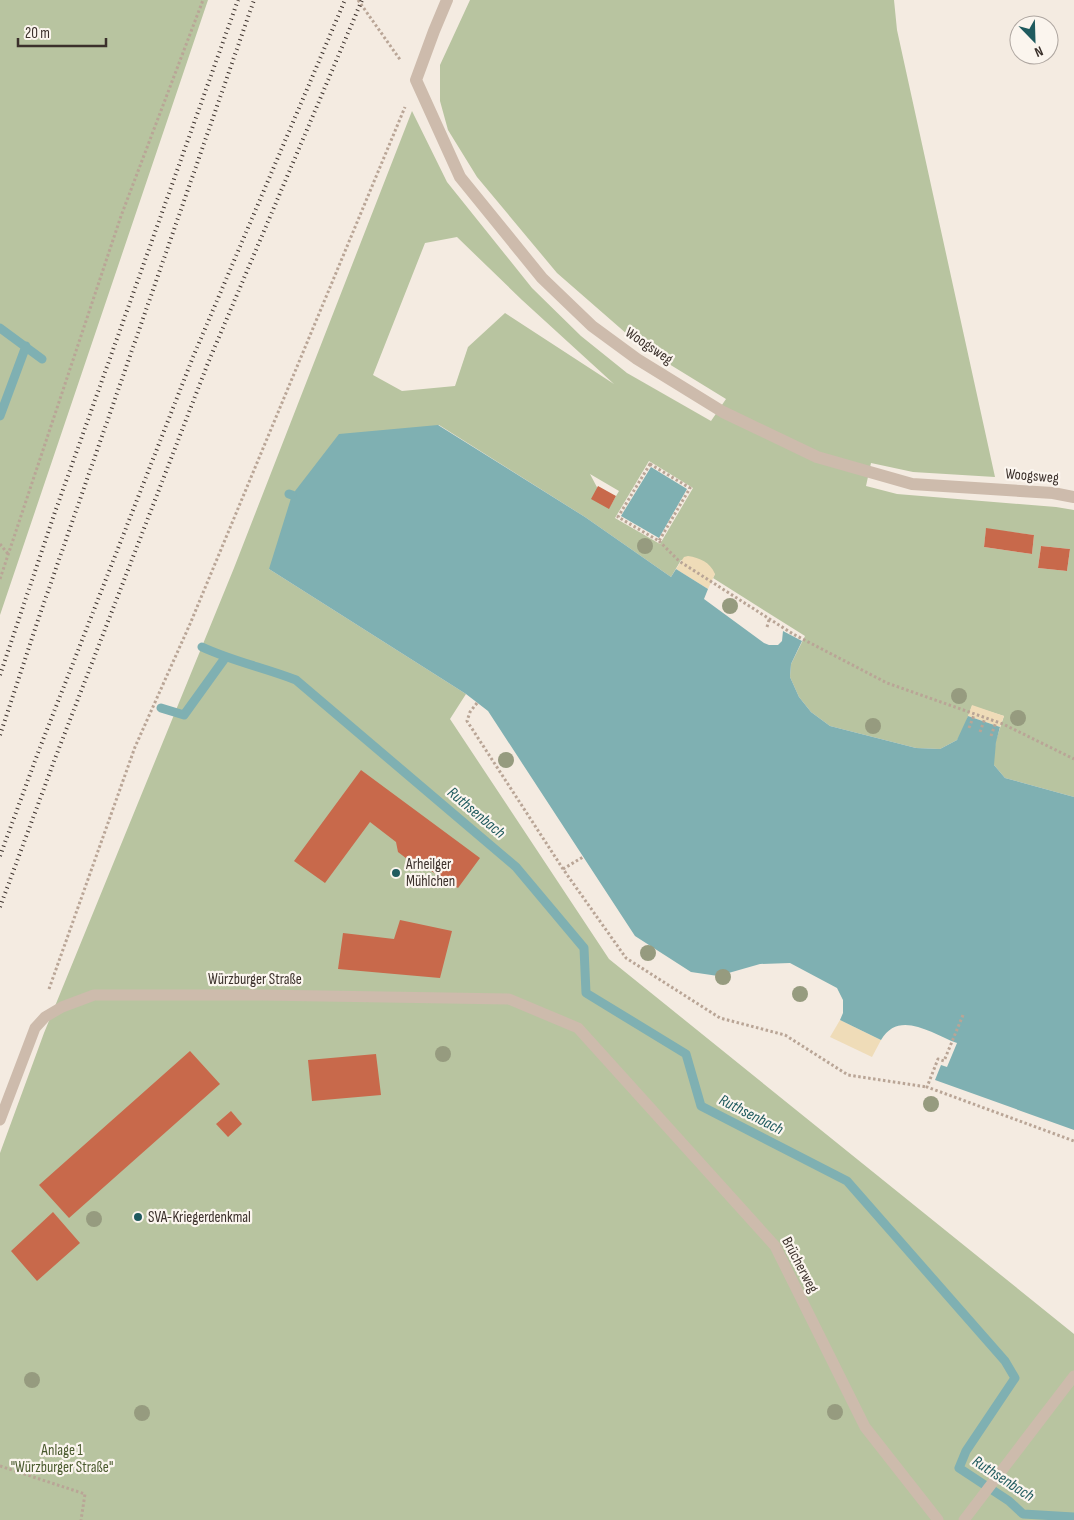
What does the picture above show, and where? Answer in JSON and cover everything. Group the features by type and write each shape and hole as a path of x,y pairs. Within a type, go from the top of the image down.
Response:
{"street":[{"path":"416,80 447,0"},
{"name":"Woogsweg","path":"416,80 460,177 542,278 592,326 637,359 723,412 817,458 912,484 1053,493 1074,497"}],"lane":[{"name":"Würzburger Straße","path":"0,1120 35,1028 45,1017 62,1007 94,995 291,995 509,999 578,1028"},
{"name":"Brücherweg","path":"578,1028 775,1246 865,1427 938,1520"},
{"path":"965,1519 1074,1376"}],"path":[{"path":"0,579 121,216 203,0"},
{"path":"49,990 135,747 198,605 416,80 358,0"},
{"path":"659,541 690,488 650,464 618,517 659,541 679,561 754,608 769,620 888,683 996,722 1074,759"},
{"path":"0,544 8,554"},
{"path":"768,626 769,620"},
{"path":"790,639 793,634"},
{"path":"477,703 470,712 467,721 563,869 626,958 720,1018 785,1035 848,1075 927,1087 1074,1141"},
{"path":"970,728 974,715"},
{"path":"980,732 985,718"},
{"path":"991,736 996,722"},
{"path":"563,869 583,857"},
{"path":"927,1087 938,1059 944,1061 963,1015"},
{"path":"0,1466 85,1494 81,1520"}],"green space":[{"path":"0,0 208,0 0,615"},
{"name":"Anlage 1 \"Würzburger Straße\"","path":"470,0 894,0 897,30 995,477 913,472 871,463 866,486 897,494 1074,510 1074,797 1005,778 994,765 996,740 1004,716 972,706 961,735 957,740 940,749 916,748 830,726 811,712 799,697 790,677 791,664 805,636 713,578 715,574 681,560 671,577 585,517 439,425 269,569 466,694 450,719 609,959 1074,1334 1074,1520 0,1520 0,1153 44,1033 234,568 412,111 447,182 532,288 581,336 627,373 711,421 726,399 643,348 557,273 477,177 448,130 440,101 440,65","holes":["457,237 522,300 614,384 505,313 468,347 455,386 402,391 373,375 425,243","649,461 693,488 660,544 615,518","590,474 619,491 608,508","986,529 1034,535 1032,554 984,547","1041,546 1070,549 1067,571 1038,568"]}],"sand":[{"path":"688,556 704,561 713,570 715,574 708,589 676,569 684,557"},
{"path":"972,705 1004,716 1000,727 968,716"},
{"path":"840,1020 881,1040 872,1057 830,1037"}],"water":[{"path":"438,425 585,517 671,577 676,569 708,589 704,599 764,643 778,645 782,641 783,631 802,641 791,664 790,677 799,697 811,712 830,726 916,748 940,749 957,740 968,716 1000,727 996,742 994,765 1005,778 1074,797 1074,1130 935,1080 941,1065 947,1067 957,1043 916,1026 906,1025 897,1026 888,1031 881,1040 840,1020 843,1013 843,1000 837,988 790,963 760,964 718,976 691,972 635,936 488,711 466,694 269,569 292,495 339,434"},
{"path":"651,467 687,489 659,538 621,516"}],"building":[{"path":"598,486 616,496 609,509 591,499"},
{"path":"986,528 1034,535 1032,554 984,547"},
{"path":"1041,546 1070,549 1067,571 1038,568"},
{"path":"361,770 480,858 458,888 417,862 411,862 398,852 396,842 370,822 325,883 294,861"},
{"path":"400,920 452,931 440,978 338,969 343,933 394,939"},
{"path":"190,1051 220,1084 69,1218 39,1185"},
{"path":"376,1054 381,1095 312,1101 308,1060"},
{"path":"231,1111 242,1124 228,1137 216,1124"},
{"path":"53,1212 80,1243 37,1281 11,1251"}],"waterway":[{"name":"Ruthsenbach","path":"0,328 42,359"},
{"name":"Ruthsenbach","path":"0,416 26,346"},
{"name":"Ruthsenbach","path":"202,647 296,680 516,867 584,948 586,993 686,1054 701,1106 847,1181 1005,1361 1015,1378 966,1451 959,1468 1009,1501 1023,1514 1074,1517"},
{"name":"Ruthsenbach","path":"161,708 184,715 225,658"}],"railway":[{"path":"0,675 55,512 238,0"},
{"path":"0,735 38,620 254,0"},
{"path":"0,856 39,750 193,357 345,0"},
{"path":"0,907 56,756 208,363 362,0"}],"place":[{"name":"Arheilger Mühlchen","path":"396,873"},
{"name":"SVA-Kriegerdenkmal","path":"138,1217"}]}
